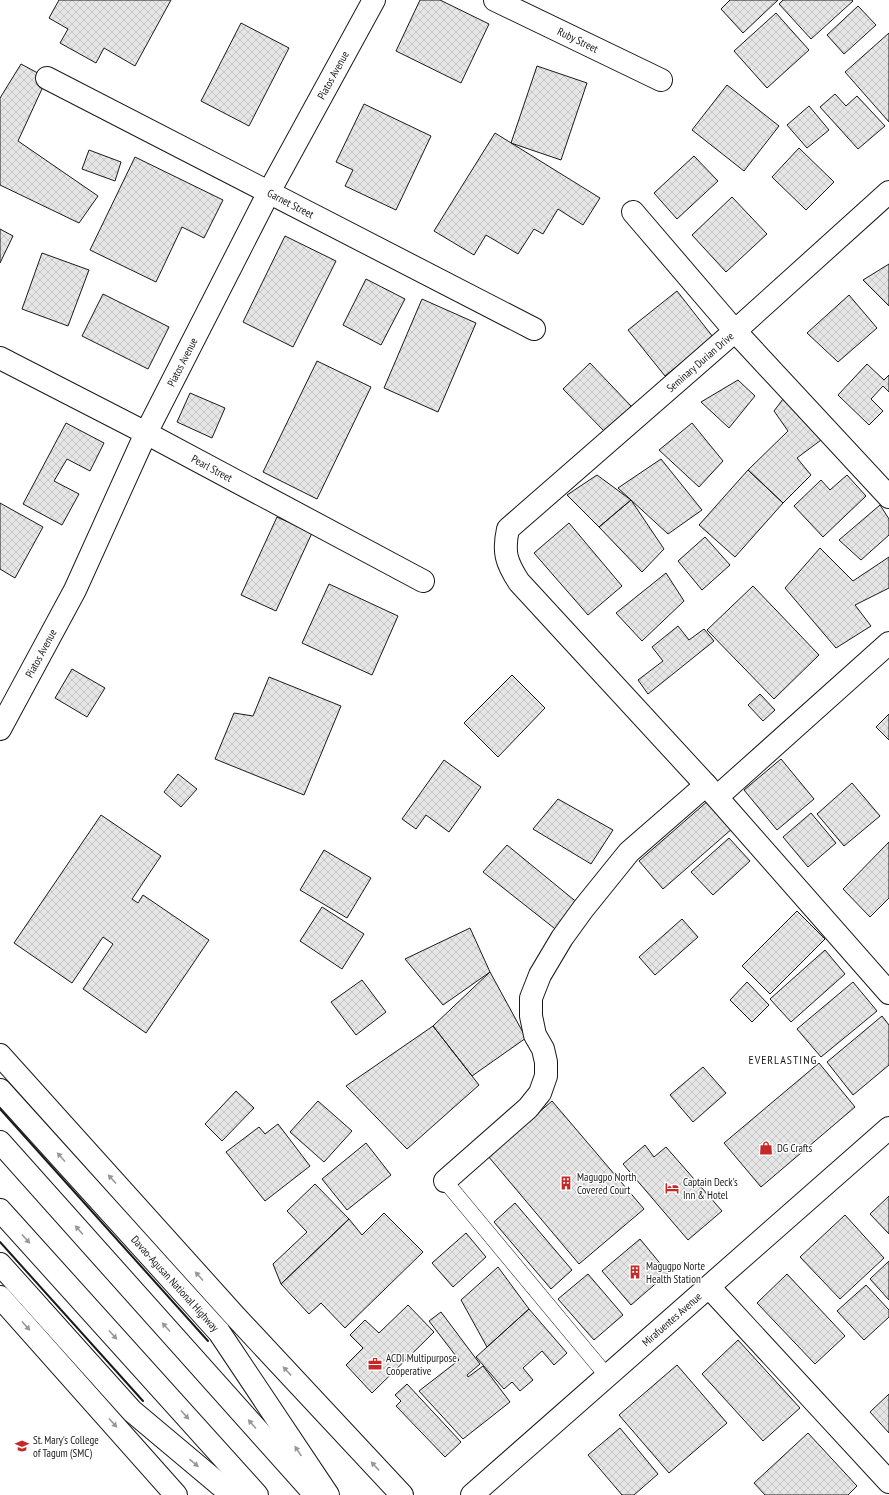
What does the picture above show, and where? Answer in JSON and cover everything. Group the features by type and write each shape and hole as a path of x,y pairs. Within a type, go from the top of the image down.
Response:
{"main road":[{"name":"Piatos Avenue","path":"0,729 75,590 146,433 269,192 374,0"},
{"name":"Ruby Street","path":"495,0 661,80"},
{"name":"Garnet Street","path":"47,78 534,329"},
{"name":"Seminary Durian Drive","path":"712,791 519,582 508,564 504,546 508,529 735,331 889,192"},
{"path":"633,212 735,331 889,497"},
{"name":"Pearl Street","path":"0,358 146,433 423,581"},
{"path":"445,1181 528,1108 540,1093 546,1076 546,1062 543,1050 535,1035 531,1016 531,998 540,975 562,938 583,909 629,852 712,791 889,643"},
{"path":"712,791 889,993"},
{"path":"0,1055 235,1316 402,1495"},
{"name":"Davao-Agusan National Highway","path":"0,1090 219,1332 328,1495"},
{"name":"Mirafuentes Avenue","path":"472,1495 889,1128"},
{"path":"0,1142 315,1495"},
{"path":"0,1210 257,1495"},
{"path":"0,1264 132,1411 232,1495"},
{"path":"709,1287 889,1482"},
{"path":"0,1297 176,1495"}],"lane":[{"path":"445,1181 607,1376"}],"building":[{"path":"59,0 171,0 135,66 104,48 96,63 60,43 68,29 49,18"},
{"path":"420,0 440,0 489,24 461,83 396,51"},
{"path":"730,0 778,0 743,33 721,9"},
{"path":"783,0 853,1 811,39 779,4"},
{"path":"858,6 876,25 844,54 827,35"},
{"path":"776,13 809,50 767,88 734,51"},
{"path":"241,23 289,48 249,126 201,101"},
{"path":"889,33 889,122 845,72"},
{"path":"21,64 47,78 18,141 98,196 79,223 0,185 0,98"},
{"path":"537,66 587,83 561,160 511,143"},
{"path":"727,85 779,126 744,171 692,130"},
{"path":"835,94 846,106 857,96 885,126 858,149 820,107"},
{"path":"364,104 431,136 396,210 345,186 353,170 336,162"},
{"path":"809,106 829,130 807,148 787,125"},
{"path":"495,133 600,198 583,225 558,209 543,234 534,229 518,254 486,235 474,255 434,231"},
{"path":"799,148 834,182 806,210 772,177"},
{"path":"89,150 121,162 115,181 82,169"},
{"path":"694,156 718,181 677,219 654,193"},
{"path":"135,157 223,200 204,238 182,227 156,282 90,250"},
{"path":"732,197 767,234 726,272 692,235"},
{"path":"0,229 13,236 0,263"},
{"path":"285,236 336,261 293,347 243,322"},
{"path":"42,253 89,270 68,326 22,309"},
{"path":"889,264 889,306 863,280"},
{"path":"366,279 405,299 381,345 343,325"},
{"path":"677,291 713,337 665,376 628,330"},
{"path":"103,294 169,327 148,369 82,336"},
{"path":"849,295 877,328 838,362 807,333"},
{"path":"422,299 476,323 438,412 384,388"},
{"path":"317,361 371,387 317,499 263,472"},
{"path":"590,363 631,406 605,432 563,389"},
{"path":"867,364 884,380 889,375 889,392 883,386 871,399 883,411 869,425 838,395"},
{"path":"738,380 755,396 729,428 701,402"},
{"path":"190,393 225,408 212,438 177,422"},
{"path":"786,395 825,437 797,458 811,475 783,503 748,470 788,431 774,411"},
{"path":"66,423 104,443 90,471 67,459 54,481 79,494 62,525 23,504"},
{"path":"692,423 723,461 699,487 659,450"},
{"path":"661,459 702,510 668,534 618,488"},
{"path":"748,470 783,503 735,557 699,525"},
{"path":"597,475 631,500 599,527 567,495"},
{"path":"847,475 866,496 823,537 794,506 821,480 830,490"},
{"path":"631,500 664,549 642,572 599,527"},
{"path":"0,503 43,527 15,578 0,569"},
{"path":"880,505 889,519 889,535 861,560 839,540"},
{"path":"277,517 312,533 276,611 241,595"},
{"path":"569,523 622,586 588,615 534,553"},
{"path":"705,537 730,565 702,590 678,561"},
{"path":"820,548 853,581 889,557 889,588 855,605 871,626 836,648 785,588"},
{"path":"666,573 684,601 642,641 616,613"},
{"path":"329,584 398,616 372,675 302,643"},
{"path":"753,586 819,655 774,699 707,630"},
{"path":"678,626 689,640 704,629 714,641 648,694 638,680 663,661 652,647"},
{"path":"72,669 105,688 87,717 55,698"},
{"path":"512,675 545,708 498,757 464,723"},
{"path":"269,677 341,706 304,795 215,759 234,713 253,716"},
{"path":"760,694 775,710 763,721 748,705"},
{"path":"889,714 889,740 876,727"},
{"path":"781,759 814,799 777,830 744,790"},
{"path":"444,760 481,787 449,832 426,815 416,829 402,819"},
{"path":"178,774 197,789 181,807 164,792"},
{"path":"852,783 880,816 844,846 817,814"},
{"path":"558,799 613,830 591,864 533,829"},
{"path":"709,800 733,828 663,889 639,861"},
{"path":"811,813 836,843 808,867 783,837"},
{"path":"101,815 161,856 132,899 138,903 143,895 209,940 146,1033 83,989 113,944 103,937 72,983 14,943"},
{"path":"729,838 750,861 713,895 691,872"},
{"path":"889,842 889,898 870,917 843,889"},
{"path":"507,845 579,904 559,932 483,872"},
{"path":"324,850 371,878 347,918 300,890"},
{"path":"322,907 364,934 342,969 300,941"},
{"path":"797,911 825,939 770,994 742,966"},
{"path":"682,919 698,937 655,975 639,957"},
{"path":"470,928 490,972 443,1005 405,959"},
{"path":"825,950 845,974 791,1022 770,999"},
{"path":"490,972 526,1038 472,1076 433,1026"},
{"path":"362,980 386,1012 356,1035 331,1002"},
{"path":"747,982 769,1005 752,1022 730,1000"},
{"path":"853,982 877,1011 821,1057 797,1029"},
{"path":"882,1016 889,1025 889,1065 853,1095 827,1062"},
{"path":"433,1026 479,1085 407,1149 346,1086"},
{"path":"819,1063 855,1107 761,1187 724,1143"},
{"path":"703,1067 726,1093 693,1122 670,1095"},
{"path":"236,1091 254,1108 222,1141 205,1124"},
{"path":"318,1101 352,1131 324,1162 290,1132"},
{"name":"Magugpo North Covered Court","path":"552,1101 644,1209 579,1264 488,1156"},
{"path":"278,1124 310,1166 265,1201 226,1152 259,1127 265,1134"},
{"path":"366,1143 391,1175 347,1210 322,1179"},
{"name":"Captain Deck's Inn & Hotel","path":"645,1145 654,1157 666,1147 722,1211 688,1240 623,1164"},
{"path":"315,1184 349,1219 281,1284 273,1264 307,1232 287,1211"},
{"path":"889,1196 889,1234 870,1214"},
{"path":"515,1203 572,1270 551,1289 494,1222"},
{"path":"384,1213 423,1252 345,1328 321,1303 309,1314 281,1284 349,1219 362,1235"},
{"path":"845,1215 884,1258 840,1299 800,1257"},
{"path":"466,1233 486,1257 453,1287 432,1263"},
{"name":"Magugpo Norte Health Station","path":"640,1239 668,1273 631,1305 602,1271"},
{"path":"889,1261 889,1300 870,1279"},
{"path":"498,1267 529,1309 487,1347 461,1300"},
{"path":"588,1274 623,1315 594,1340 558,1299"},
{"path":"787,1274 845,1336 815,1364 757,1303"},
{"path":"866,1285 889,1310 889,1317 864,1340 837,1311"},
{"path":"408,1305 434,1332 372,1393 346,1365 363,1348 350,1335 365,1320 379,1333"},
{"path":"529,1309 567,1353 554,1365 542,1351 523,1368 533,1380 520,1391 512,1382 504,1389 476,1357"},
{"path":"441,1312 480,1364 467,1375 468,1377 483,1366 510,1402 463,1439 419,1391 459,1360 429,1321"},
{"path":"738,1340 800,1408 763,1441 702,1374"},
{"path":"677,1365 727,1423 669,1473 619,1415"},
{"path":"407,1384 461,1442 445,1457 396,1406 401,1401 395,1395"},
{"path":"889,1394 889,1433 870,1412"},
{"path":"620,1428 658,1474 634,1495 622,1495 588,1455"},
{"path":"808,1433 857,1486 848,1495 765,1495 754,1483"}],"wall":[{"path":"0,1109 208,1341"},
{"path":"0,1242 143,1401"}],"place":[{"name":"DG Crafts","path":"766,1148"},
{"name":"Magugpo North Covered Court","path":"566,1183"},
{"name":"Captain Deck's Inn & Hotel","path":"672,1188"},
{"name":"Magugpo Norte Health Station","path":"635,1272"},
{"name":"ACDI Multipurpose Cooperative","path":"375,1364"},
{"name":"St. Mary's College of Tagum (SMC)","path":"22,1446"}],"district":[{"name":"EVERLASTING","path":"783,1059"}]}
